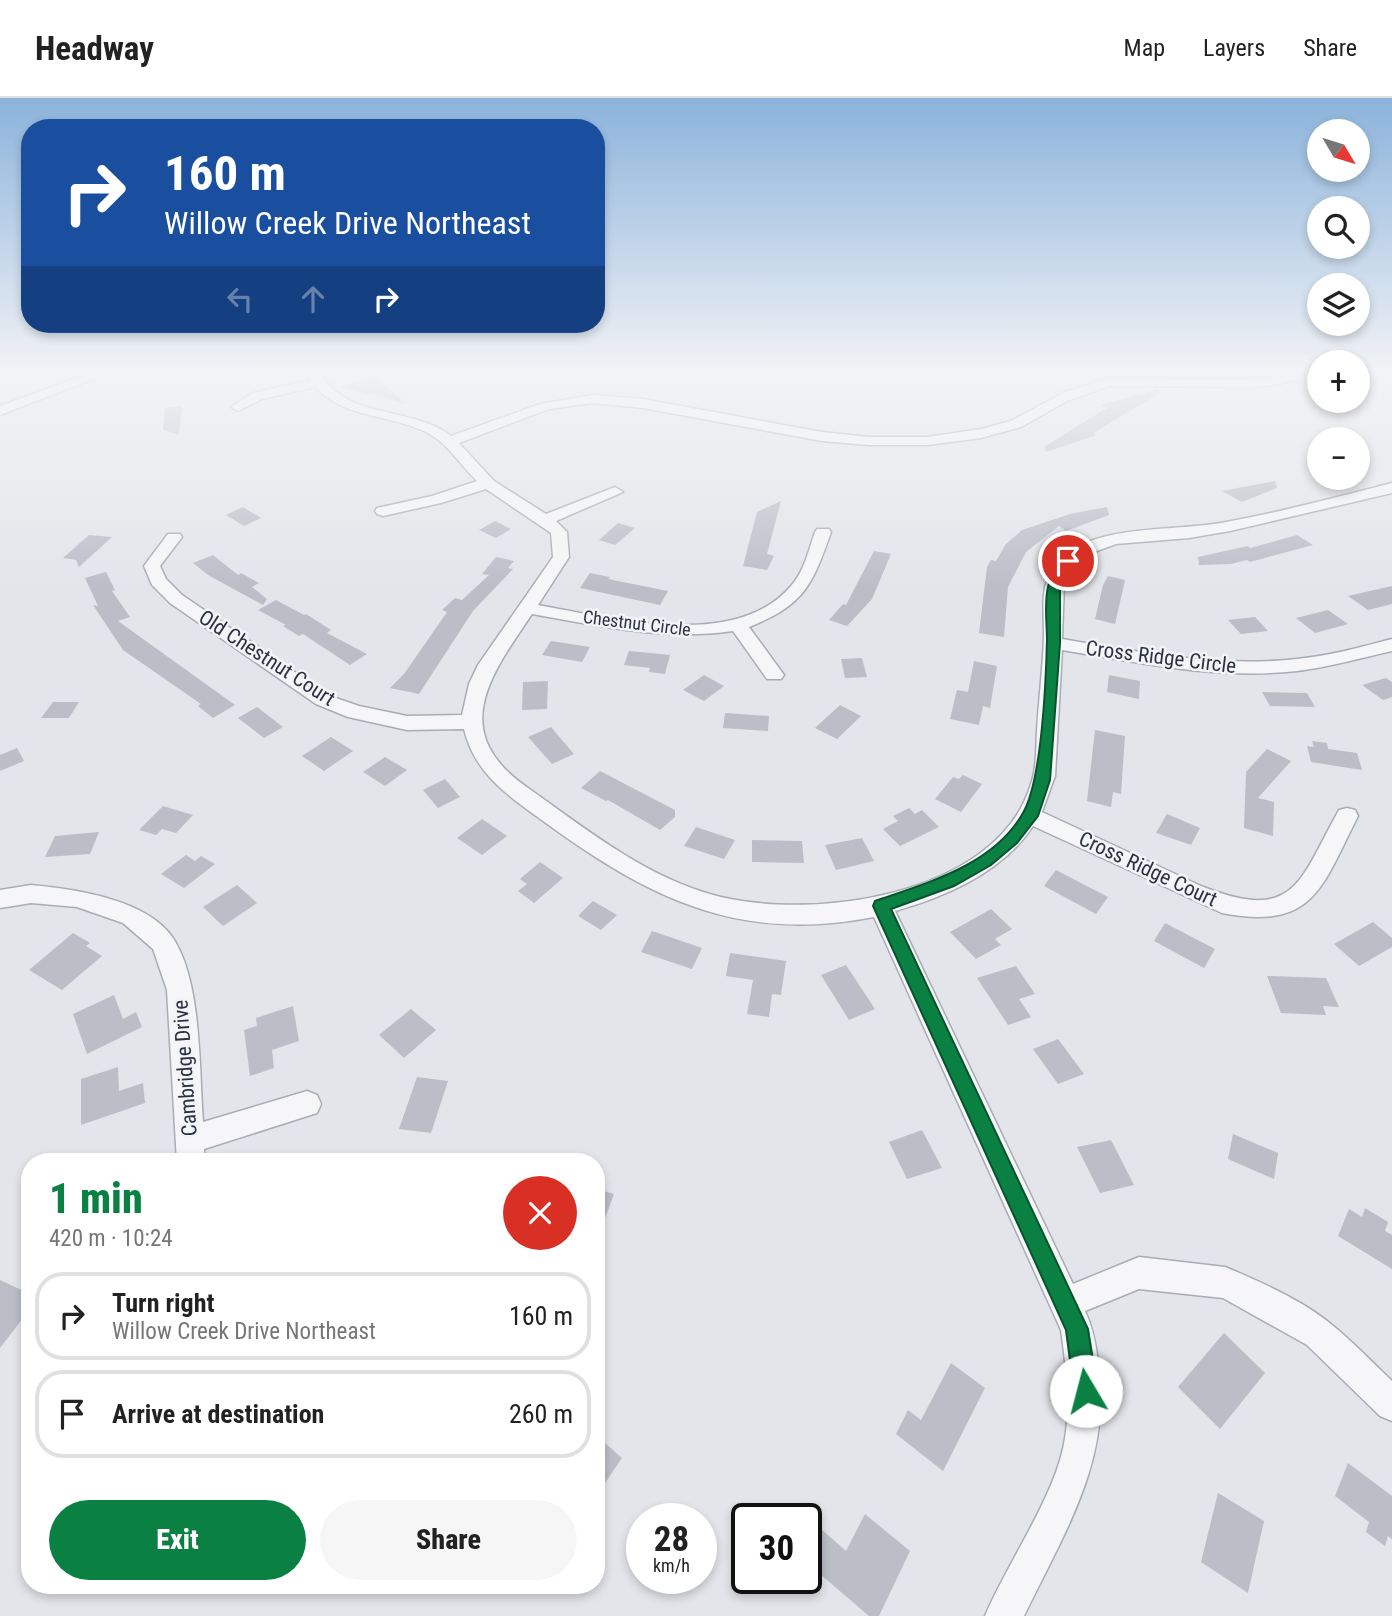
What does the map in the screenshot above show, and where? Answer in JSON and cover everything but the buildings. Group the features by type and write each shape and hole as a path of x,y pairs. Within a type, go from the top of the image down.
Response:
{"street":[{"path":"454,445 488,483 546,520 559,532 561,557 528,608 482,669 470,706 471,722 479,747 492,769 505,783 653,881 698,900 773,914 823,913 881,906 948,882 985,861 1011,839 1030,816 1043,780 1053,643 1054,588 1059,573 1068,561 1082,552 1119,539 1206,531 1392,488"},
{"path":"383,510 436,500 488,483"},
{"path":"546,520 615,492"},
{"name":"Chestnut Circle","path":"528,608 687,631 738,625 778,607 796,591 806,576 823,532"},
{"name":"Old Chestnut Court","path":"171,540 152,566 158,581 176,599 323,700 355,712 407,723 471,722"},
{"path":"738,625 774,675"},
{"name":"Cross Ridge Circle","path":"1053,643 1173,662 1260,667 1299,664 1392,645"},
{"name":"Cross Ridge Court","path":"1030,816 1193,892 1222,904 1248,909 1273,908 1298,898 1311,885 1347,816"},
{"name":"Cambridge Drive","path":"0,899 31,894 77,898 131,916 163,943 180,990 190,1151"},
{"path":"881,906 1077,1329 1086,1391 1082,1441 1063,1497 1004,1616"},
{"path":"190,1151 307,1104"},
{"path":"1065,1303 1139,1273 1225,1283 1266,1303 1318,1334 1392,1404"}],"route":[{"path":"1068,561 1059,573 1054,588 1053,643 1043,780 1030,816 1011,839 985,861 948,882 881,906 1077,1329 1086,1391"}]}
